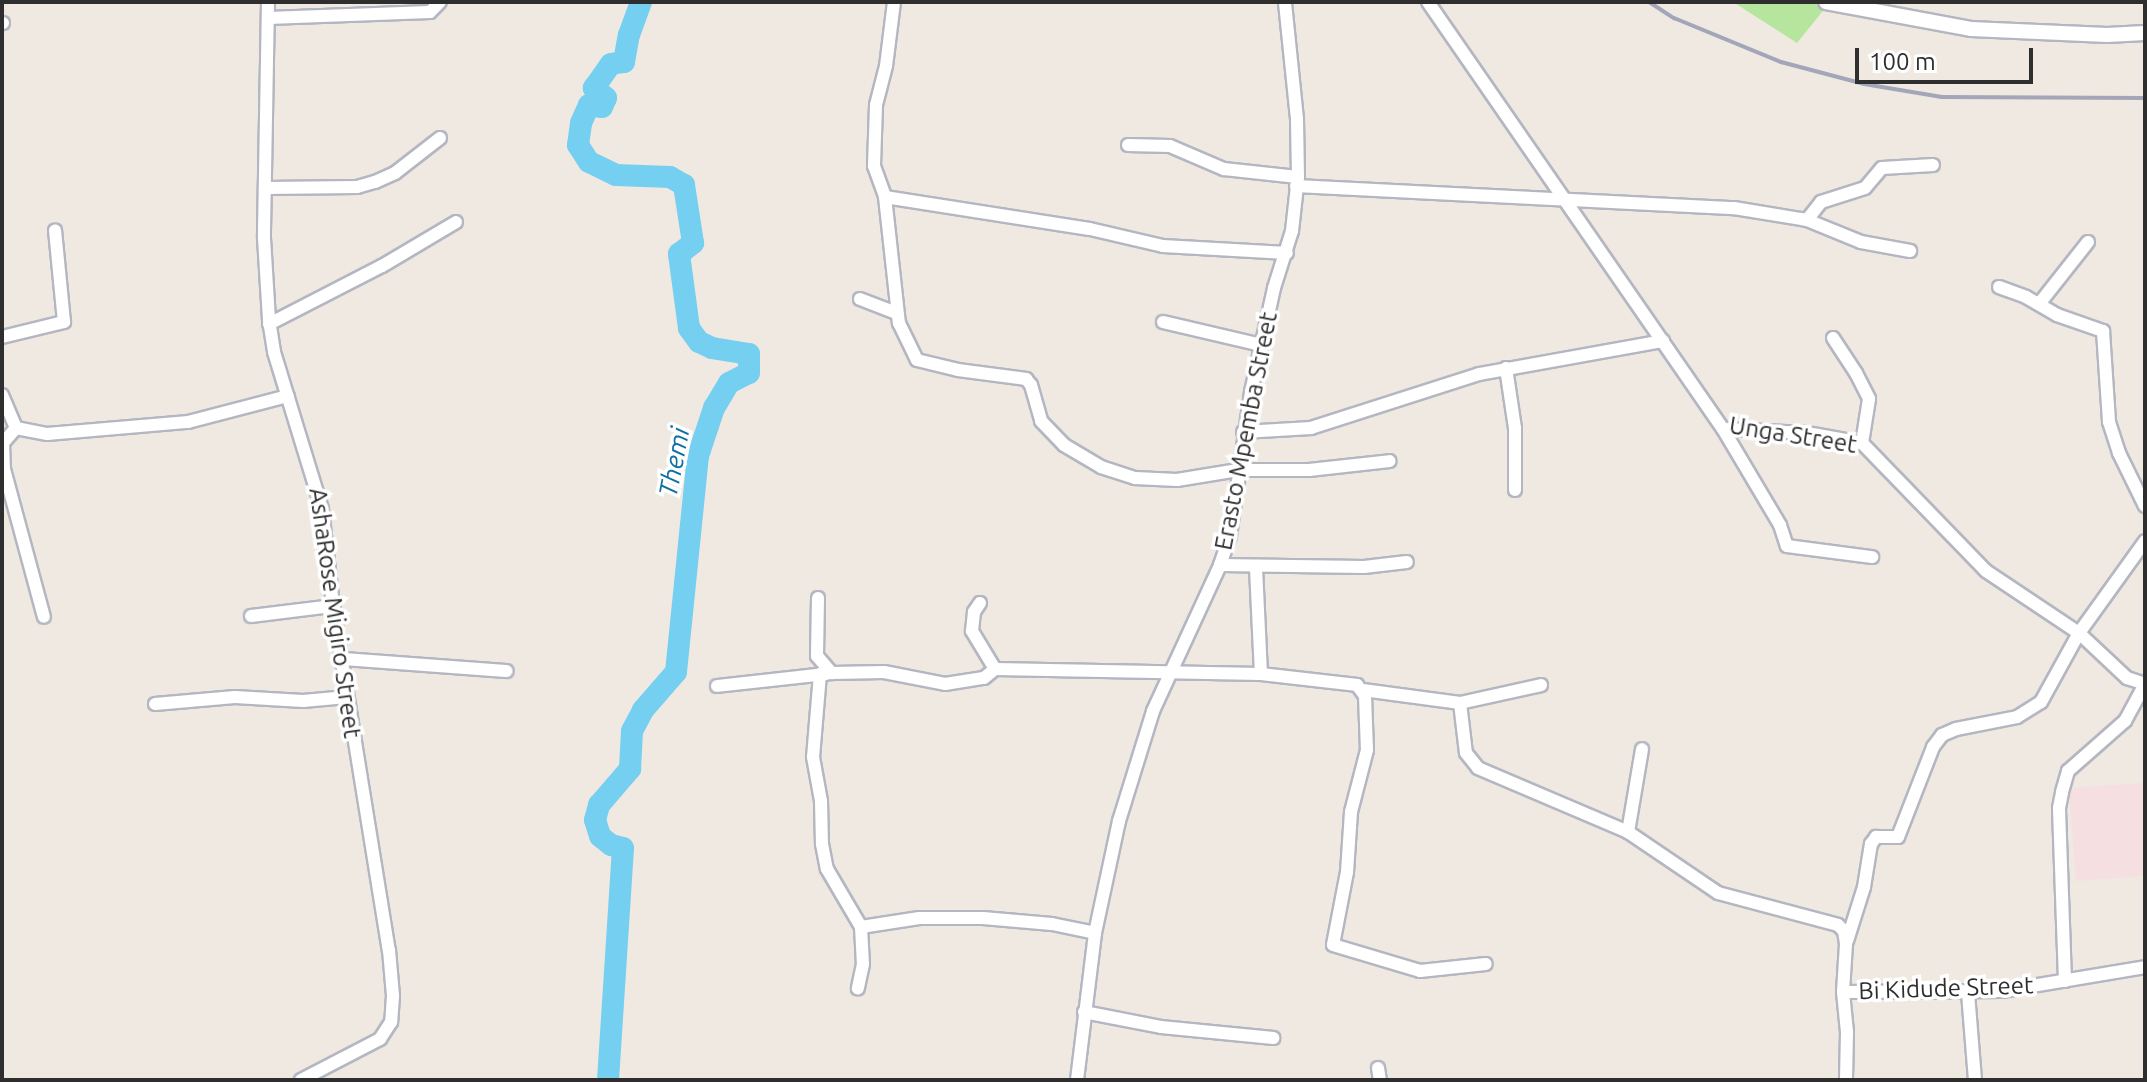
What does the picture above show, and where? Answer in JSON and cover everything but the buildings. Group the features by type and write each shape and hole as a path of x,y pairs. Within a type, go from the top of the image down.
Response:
{"street":[{"name":"AshaRose Migiro Street","path":"268,2 265,284 269,324 322,509 333,606 389,950 393,996 391,1022 380,1039 301,1080"},
{"path":"268,18 430,12 440,2"},
{"path":"894,2 875,124 874,166 885,197 897,313 903,336 917,360 944,368 1026,379 1031,385 1041,421 1064,445 1101,467 1135,478 1157,480 1238,470 1309,470 1390,461"},
{"name":"Erasto Mpemba Street","path":"1077,1080 1095,933 1132,773 1153,711 1220,565 1230,536 1243,432 1261,345 1287,253 1297,181 1294,76 1285,2"},
{"name":"Unga Street","path":"1428,2 1723,429 1807,433 1862,443 1986,571 2079,633 2127,678 2145,684"},
{"path":"1826,2 1971,29 2107,35 2145,33"},
{"path":"265,188 357,187 375,182 395,173 440,138"},
{"path":"1128,145 1170,146 1224,169 1297,181 1734,208 1807,220 1861,242 1910,251"},
{"path":"1807,220 1821,202 1865,188 1882,168 1933,165"},
{"path":"885,197 1090,229 1163,246 1287,253"},
{"path":"269,324 382,266 456,222"},
{"path":"2,337 64,322 55,230"},
{"path":"2039,304 2088,242"},
{"path":"1999,287 2103,331 2109,422 2119,453 2145,506"},
{"path":"860,299 897,313"},
{"path":"1163,322 1261,345"},
{"path":"1833,338 1869,399 1862,443"},
{"path":"1243,432 1324,425 1378,409 1401,397 1506,368 1663,341"},
{"path":"1506,368 1515,428 1515,490"},
{"path":"2,395 16,428"},
{"path":"16,428 47,434 128,429 230,413 288,396"},
{"path":"16,428 3,443 4,469 44,617"},
{"path":"1723,429 1772,511 1787,546 1872,557"},
{"path":"1846,944 1864,887 1873,840 1898,837 1933,747 1942,735 1956,729 2017,717 2033,710 2041,702 2079,633 2145,541"},
{"path":"1220,565 1256,568 1364,567 1407,562"},
{"path":"1256,568 1261,674"},
{"path":"818,598 817,656 826,674 813,757 821,801 822,844 827,869 861,927 863,964 858,988"},
{"path":"980,603 974,612 972,631 995,669"},
{"path":"251,616 333,606"},
{"path":"343,659 507,671"},
{"path":"717,686 826,674 884,672 927,681 963,683 984,678 995,669 1171,675 1261,674 1343,681 1363,690 1460,703 1541,685"},
{"path":"2065,981 2059,808 2062,792 2068,771 2125,721 2145,684"},
{"path":"1363,690 1367,750 1351,812 1347,872 1333,945 1420,971 1486,964"},
{"path":"155,704 235,697 303,701 347,697"},
{"path":"1460,703 1470,762 1628,832 1718,893 1838,925 1844,931 1846,944 1843,992 1846,1080"},
{"path":"1628,832 1642,749"},
{"path":"861,927 919,918 983,918 1040,922 1095,933"},
{"name":"Bi Kidude Street","path":"1843,992 1968,993 2145,967"},
{"path":"1968,993 1975,1080"},
{"path":"1084,1012 1161,1027 1273,1038"}],"shaded area":[{"path":"2145,783 2145,876 2076,881 2069,788"}],"green space":[{"path":"1733,2 1830,2 1797,43"}],"waterway":[{"name":"Themi","path":"608,1080 623,848 611,845 600,836 595,820 599,805 630,769 632,731 643,710 676,672 698,456 714,408 729,383 749,373 749,354 712,348 699,342 689,328 679,254 693,243 684,185 670,177 616,175 589,162 578,145 581,123 589,105 602,107 606,98 594,88 611,64 624,62 629,35 641,2"}],"railway":[{"path":"1649,2 1674,18 1781,62 1864,84 1942,97 2145,98"}]}
